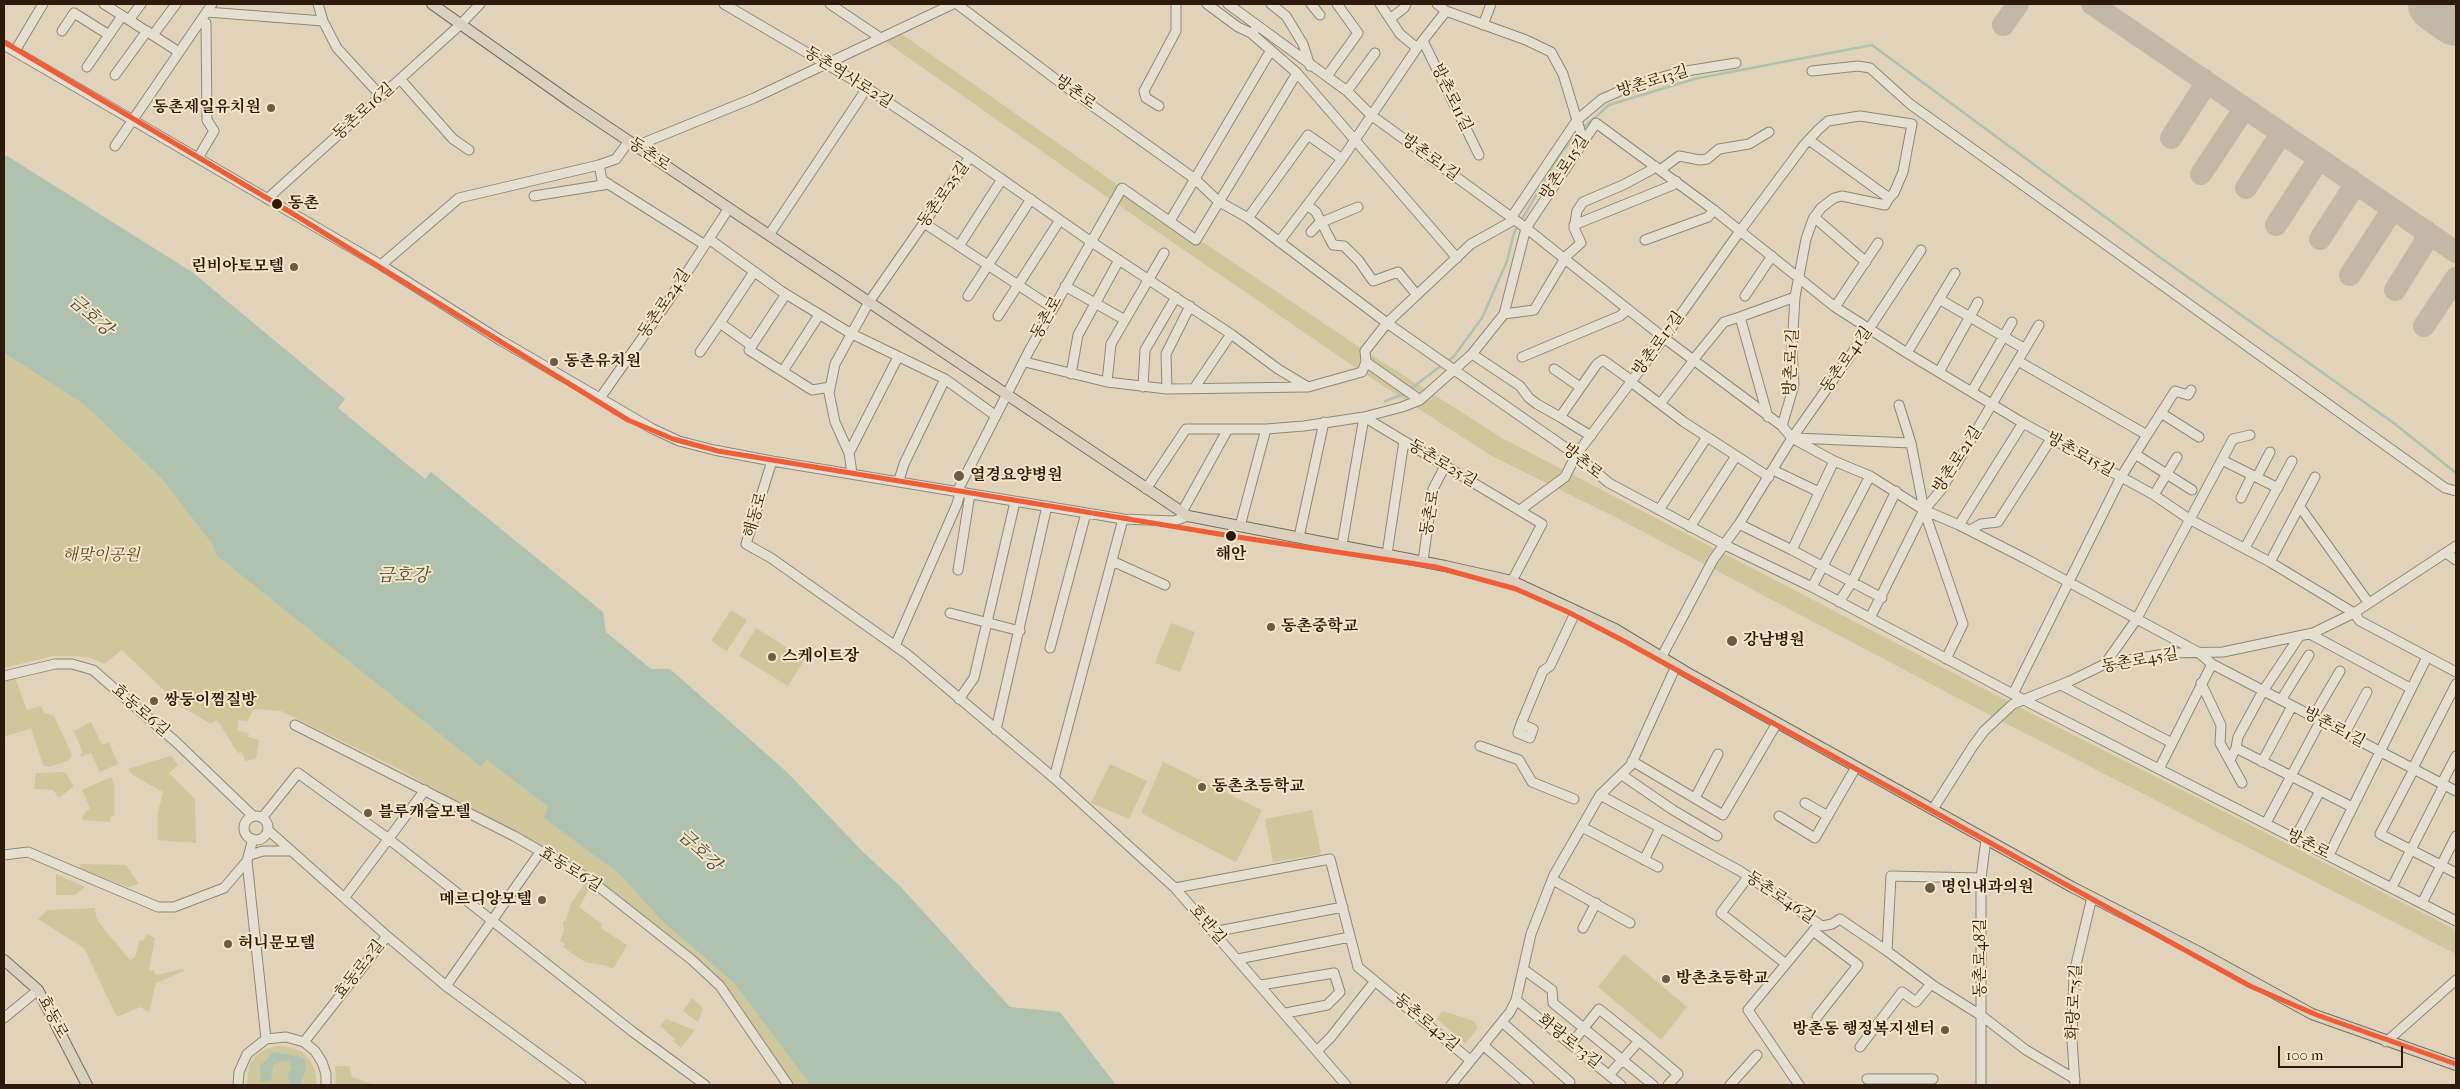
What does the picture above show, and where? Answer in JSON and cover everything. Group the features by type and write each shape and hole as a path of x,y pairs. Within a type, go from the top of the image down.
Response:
{"main road":[{"name":"동촌로","path":"432,4 632,144 1185,514 1423,561 1512,581 1615,629 1676,666 1986,839 2312,1014 2386,1042 2456,1064"},
{"name":"효동로","path":"4,960 38,990 86,1085"}],"street":[{"path":"15,51 43,4"},
{"path":"104,4 180,52"},
{"path":"87,67 109,35 141,4"},
{"path":"115,75 176,4"},
{"path":"318,4 323,21 337,48 381,96"},
{"name":"동촌로16길","path":"268,199 461,24 480,4"},
{"name":"동촌역사로2길","path":"724,4 867,88 970,157"},
{"path":"830,4 878,37"},
{"path":"381,265 460,198 599,166 616,159 632,144 754,98 878,37 953,4"},
{"name":"방촌로","path":"957,4 1062,84 1194,179 1218,200 1248,218 1386,323 1576,455 1609,483 1690,527 1812,587 2012,694 2422,903 2455,916"},
{"path":"1159,106 1146,98 1144,91 1176,31 1176,4"},
{"path":"1207,4 1238,27 1251,33 1296,73 1355,138 1457,258"},
{"name":"방촌로1길","path":"1228,4 1310,66 1347,91 1371,115 1526,228 1664,338 1782,426 1792,438 1834,461 1870,476 1924,510 1970,530 2198,652 2212,664 2456,791"},
{"path":"1271,4 1286,16 1295,30 1303,44 1310,66"},
{"path":"1311,4 1320,15"},
{"path":"1327,76 1358,33 1337,4"},
{"name":"방촌로11길","path":"1380,4 1400,34 1420,44 1480,155"},
{"path":"1391,18 1404,8 1406,4"},
{"path":"1437,4 1446,11 1526,40 1551,52 1563,74 1577,124 1584,140"},
{"path":"1483,24 1491,4"},
{"path":"115,146 209,8 323,21"},
{"name":"방촌로11길","path":"1279,242 1342,159 1420,44 1446,11"},
{"path":"62,31 74,13 109,35"},
{"path":"198,158 214,131 207,120 206,23 201,20"},
{"path":"1251,33 1259,27"},
{"path":"4,45 381,265 500,340 679,441 772,460 899,480 1015,502 1123,519 1174,521 1185,514 1228,430"},
{"path":"1170,221 1271,50"},
{"path":"1347,91 1375,53"},
{"name":"방촌로13길","path":"1368,364 1365,351 1386,323 1471,244 1513,220 1577,124 1602,99 1631,86 1680,72 1736,63"},
{"path":"1812,71 1864,66 1879,75 1920,111 2445,488 2456,491"},
{"path":"1090,241 1122,188 1196,240 1218,200 1296,73"},
{"path":"400,79 453,139 469,150"},
{"path":"769,235 867,88"},
{"path":"1799,278 1806,238 1814,217 1821,208 1834,198 1842,196 1885,205 1894,193 1902,172 1912,124 1920,111"},
{"path":"1740,232 1809,140 1828,122 1860,116 1912,124"},
{"name":"방촌로15길","path":"1420,400 1472,354 1504,314 1526,228 1596,123 1714,210 1835,307 1868,329 2023,423 2154,495 2189,519 2270,562 2354,613 2360,620 2456,672"},
{"path":"1504,314 1534,310 1564,259 1581,244 1574,225 1576,212 1583,202 1623,185 1679,156 1700,160 1707,159 1718,149 1749,144 1768,132"},
{"path":"1248,218 1308,135 1342,159"},
{"path":"1809,140 1889,198"},
{"name":"동촌로25길","path":"869,302 970,157 1090,241 1232,334 1278,369 1308,387"},
{"path":"599,166 602,180 707,242 850,333 945,378 996,416"},
{"path":"563,174 566,191"},
{"path":"959,246 1002,179"},
{"path":"1574,225 1673,185 1676,181"},
{"path":"534,196 609,184"},
{"path":"968,296 1031,200"},
{"path":"1307,205 1316,212 1333,245 1344,246 1359,261 1373,281 1398,272 1417,295"},
{"path":"1311,232 1321,221 1358,207"},
{"name":"동촌로24길","path":"600,398 729,208"},
{"path":"1645,240 1708,217 1714,210"},
{"path":"1814,217 1866,262"},
{"path":"998,316 1060,220"},
{"path":"924,223 1053,308"},
{"name":"방촌로17길","path":"1576,455 1632,382 1740,232"},
{"name":"동촌로","path":"1007,395 1090,241"},
{"path":"1835,307 1878,243"},
{"name":"동촌로41길","path":"1662,658 1724,544 1739,524 1792,438 1921,250"},
{"path":"1107,382 1111,344 1147,279 1164,253"},
{"path":"1745,296 1772,256"},
{"path":"1071,374 1078,335 1119,260"},
{"path":"700,352 754,272"},
{"path":"1907,353 1955,273"},
{"name":"방촌로1길","path":"1782,426 1794,385 1792,348 1795,297 1799,278"},
{"path":"1065,286 1125,320"},
{"path":"786,294 749,350 812,390 830,386"},
{"path":"1143,388 1145,350 1176,297"},
{"path":"1660,404 1724,322 1795,297"},
{"path":"1939,299 2025,348"},
{"path":"852,473 849,453 835,422 830,386 835,364 850,333 869,302"},
{"path":"1939,372 1978,302"},
{"path":"1167,389 1166,354 1190,306"},
{"path":"1522,357 1620,316 1628,309"},
{"path":"783,371 819,315"},
{"name":"방촌로1길","path":"1740,317 1768,417"},
{"path":"1972,391 2012,322"},
{"path":"720,323 752,346"},
{"name":"방촌로21길","path":"1870,618 1882,598 1924,510 1941,490 1994,404 2039,325"},
{"path":"1194,388 1232,334"},
{"path":"1472,354 1520,386 1529,398 1537,404 1591,436"},
{"path":"849,453 898,356"},
{"path":"1560,417 1597,364 1603,360 1660,404 1736,456 1771,474 1819,492"},
{"path":"2018,361 2147,435"},
{"path":"1025,362 1107,382 1143,388 1167,389 1308,387 1362,372 1368,364 1420,400"},
{"path":"1554,369 1580,387"},
{"path":"899,480 904,464 945,378"},
{"path":"2012,694 2121,477 2175,391 2188,395 2192,390"},
{"path":"895,646 957,504 958,492 1007,395"},
{"path":"1146,489 1186,430 1266,429 1364,417 1420,400"},
{"path":"1899,405 1911,443 1924,510 1963,624 1946,659"},
{"path":"2161,413 2199,437"},
{"path":"1342,545 1364,417"},
{"name":"동촌로25길","path":"1364,417 1542,524 1512,581"},
{"path":"1299,537 1324,422"},
{"path":"1959,525 2023,423"},
{"path":"1240,526 1266,429"},
{"path":"2105,664 2136,620 2233,438 2250,435"},
{"path":"1659,510 1707,437"},
{"path":"1792,438 1911,443"},
{"path":"1970,530 1981,524 1998,522 2051,439"},
{"path":"1387,554 1404,441"},
{"path":"2241,498 2270,452"},
{"path":"2135,454 2192,490"},
{"path":"1520,510 1565,477 1576,455"},
{"path":"1690,527 1736,456"},
{"path":"2154,495 2178,457"},
{"name":"해동로","path":"771,558 746,544 772,460"},
{"path":"2222,460 2278,488"},
{"path":"1792,550 1834,461"},
{"path":"2245,548 2292,461"},
{"name":"동촌로","path":"1423,561 1433,489 1445,466"},
{"path":"1812,587 1870,476"},
{"path":"2270,562 2315,477"},
{"path":"1839,602 1852,582 1896,491"},
{"path":"958,570 970,494"},
{"path":"959,699 974,678 1015,502"},
{"path":"996,730 1047,506"},
{"path":"2300,507 2368,602"},
{"path":"1050,648 1086,513"},
{"path":"1054,778 1123,519"},
{"path":"1739,524 1824,566 1882,598"},
{"name":"동촌로45길","path":"1932,809 1947,783 1984,731 2012,704 2061,685 2105,664 2170,653 2223,652 2310,634 2354,613 2368,602 2456,546"},
{"path":"2446,553 2456,560"},
{"name":"호반길","path":"771,558 895,646 1054,778 1175,888 1286,1013 1346,1085"},
{"path":"1112,561 1165,585"},
{"path":"1521,724 1543,671 1550,666 1576,611"},
{"path":"950,613 1020,631"},
{"path":"2310,634 2410,688"},
{"path":"2230,760 2236,748 2238,738 2263,690 2299,637"},
{"path":"2282,700 2309,655"},
{"path":"2329,855 2427,656"},
{"name":"효동로6길","path":"4,676 55,664 72,664 93,670 258,817"},
{"path":"2159,769 2212,664"},
{"name":"동촌로42길","path":"1175,888 1330,859 1358,967 1470,1060 1502,1022 1516,1000 1532,934 1553,880 1600,795 1622,775 1632,761 1676,666"},
{"path":"2266,823 2340,671"},
{"path":"2201,683 2222,725 2220,743 2242,783"},
{"path":"2456,684 2380,834 2456,873"},
{"path":"2061,685 2172,743"},
{"path":"2344,733 2367,692"},
{"path":"2262,762 2292,706"},
{"path":"1632,761 1723,815 1777,723"},
{"name":"효동로6길","path":"295,725 425,790 541,851 588,879 692,960 720,986 788,1085"},
{"path":"1480,746 1519,760 1532,782 1574,799"},
{"path":"2236,748 2352,807"},
{"path":"1695,798 1718,754"},
{"path":"2392,887 2456,756"},
{"path":"1779,816 1815,838 1856,767"},
{"path":"253,840 246,835 244,828 246,820 258,817 298,774 390,840 633,1032 705,1085"},
{"path":"1622,775 1673,810 1717,836"},
{"path":"344,898 390,840 425,790"},
{"path":"2295,838 2320,791"},
{"path":"1600,795 1660,828 1644,860"},
{"path":"1805,803 1828,816"},
{"path":"253,840 264,837 268,830 267,822 258,817"},
{"path":"1582,827 1658,867"},
{"name":"동촌로46길","path":"1660,828 1748,877 1816,927 1832,924 1840,919 1888,951"},
{"path":"268,830 387,936"},
{"path":"2422,903 2456,836"},
{"name":"동촌로48길","path":"1981,1085 1981,878 1986,839"},
{"path":"253,840 248,858 266,1040"},
{"path":"4,855 28,852 162,907 174,907 224,888 248,858 263,851 290,851"},
{"path":"446,986 541,851"},
{"path":"1888,951 1891,876 1981,878"},
{"path":"1748,877 1721,913 1786,964"},
{"path":"1553,880 1630,923"},
{"name":"화랑로75길","path":"2075,1082 2072,1040 2074,973 2092,897"},
{"path":"1583,928 1596,903"},
{"path":"1213,932 1343,907"},
{"path":"1799,1085 1748,1010 1816,927 1858,965 1817,1017"},
{"name":"효동로2길","path":"304,1042 387,936 446,986 581,1085"},
{"path":"1238,959 1350,937"},
{"name":"동촌로48길","path":"1888,951 1931,984 1982,1016"},
{"path":"1523,969 1552,990 1554,1003 1652,1085"},
{"path":"1261,985 1334,973 1340,992 1327,1005 1286,1013"},
{"path":"2386,1042 2456,980"},
{"path":"1318,1050 1331,1037 1375,981"},
{"path":"1860,1047 1902,992 1916,1002 1931,984"},
{"path":"4,1018 38,990"},
{"name":"화랑로73길","path":"1516,1000 1621,1085"},
{"path":"1571,1044 1599,1009 1678,1074 1668,1085"},
{"name":"화랑로75길","path":"1982,1016 2026,1050 2075,1082"},
{"path":"1502,1022 1570,1082"},
{"path":"238,1085 239,1072 247,1054 266,1040 286,1037 304,1042 315,1051 322,1062 326,1085"},
{"path":"1609,1075 1639,1041"},
{"path":"1483,1045 1528,1085"},
{"path":"1730,1085 1757,1055"},
{"path":"1451,1085 1470,1060"},
{"path":"1867,1079 1933,1079"}],"green space":[{"path":"896,30 1122,188 1365,351 1502,438 2013,704 2456,930 2456,954 2005,723 1617,518 1490,455 1362,372 1114,202 879,37"},
{"name":"해맞이공원","path":"4,353 82,403 109,428 162,479 212,544 217,556 481,767 487,760 548,807 545,818 619,874 664,923 734,983 810,1085 788,1085 723,984 626,904 511,832 399,769 281,711 253,709 248,721 238,720 237,731 249,733 248,737 259,740 256,759 245,761 242,752 238,753 217,720 211,724 180,706 122,650 104,664 91,658 52,656 4,668"},
{"path":"731,610 747,620 727,651 711,641"},
{"path":"1171,623 1195,632 1180,672 1155,663"},
{"name":"스케이트장","path":"756,628 805,659 788,686 739,656"},
{"path":"15,677 27,710 41,706 44,713 54,716 72,755 68,761 48,767 43,765 31,728 4,737 4,680"},
{"path":"91,722 102,745 109,742 118,764 100,772 91,753 80,757 82,751 74,731"},
{"path":"171,756 178,765 169,773 195,799 196,843 158,840 158,812 163,792 134,776 128,769"},
{"path":"1163,762 1262,810 1236,862 1141,813"},
{"path":"1110,764 1147,781 1129,819 1091,803"},
{"path":"65,772 74,786 59,798 53,790 34,789 36,773"},
{"path":"111,777 114,784 114,816 111,816 110,822 82,820 83,815 90,808 82,790"},
{"path":"1312,810 1321,854 1273,862 1265,819"},
{"path":"81,864 126,865 139,884 128,887 79,868"},
{"path":"56,874 85,887 75,895 56,895"},
{"path":"585,884 590,888 579,907 602,924 601,928 627,945 613,969 585,962 563,947 565,944 560,941 564,931 563,921 566,921 571,903"},
{"path":"95,908 96,917 103,928 130,960 135,957 140,940 143,941 147,934 155,938 149,971 154,970 156,975 183,969 184,971 156,983 149,1012 140,1007 117,1017 84,948 38,919 47,910"},
{"path":"1624,954 1687,1007 1661,1040 1598,987"},
{"path":"692,998 703,1008 698,1022 683,1011"},
{"path":"1442,1011 1474,1021 1478,1028 1465,1044 1437,1019"},
{"path":"666,1019 695,1030 681,1048 673,1041 675,1039 660,1026"},
{"path":"277,1046 301,1051 309,1059 315,1070 317,1085 247,1085 249,1066 256,1056 266,1049"},
{"path":"335,1066 349,1066 352,1077 375,1085 336,1085"}],"water":[{"name":"금호강","path":"4,154 192,272 345,399 338,408 425,479 431,472 603,612 606,632 651,669 670,669 787,772 862,851 900,886 1010,1007 1060,1012 1116,1085 810,1085 734,983 664,923 619,874 544,818 548,807 487,760 481,767 217,556 212,544 162,479 109,428 82,403 4,353"},
{"path":"272,1052 298,1056 305,1060 306,1069 300,1085 293,1085 289,1082 288,1074 292,1068 289,1062 284,1061 273,1065 271,1081 261,1082 260,1065 267,1060"}],"waterway":[{"path":"1582,129 1609,105 1694,79 1872,45 2158,256 2395,424 2456,473"},
{"path":"1447,362 1454,356 1482,318 1507,261 1514,233 1560,154 1579,133"},
{"path":"1385,401 1404,394 1442,365"}],"taxiway":[{"path":"2003,25 2018,4"},
{"path":"2092,4 2456,252"},
{"path":"2171,138 2202,90 2203,79"},
{"path":"2201,174 2240,115"},
{"path":"2246,188 2277,140 2277,130"},
{"path":"2276,225 2315,165"},
{"path":"2320,239 2351,191 2351,180"},
{"path":"2350,275 2389,215"},
{"path":"2395,290 2425,242 2426,231"},
{"path":"2424,326 2456,278"}],"runway":[{"path":"2436,4 2456,18"}],"transit line":[{"path":"4,42 277,204 628,420 673,439 718,451 1231,536 1436,567 1516,589 1568,612 1624,641 2250,986 2317,1015 2456,1064"}],"place":[{"name":"동촌제일유치원","path":"271,108"},
{"name":"동촌","path":"277,204"},
{"name":"린비아토모텔","path":"294,267"},
{"name":"동촌유치원","path":"554,362"},
{"name":"열경요양병원","path":"959,476"},
{"name":"해안","path":"1231,536"},
{"name":"동촌중학교","path":"1271,627"},
{"name":"강남병원","path":"1732,641"},
{"name":"스케이트장","path":"772,657"},
{"name":"쌍둥이찜질방","path":"154,701"},
{"name":"동촌초등학교","path":"1202,787"},
{"name":"블루캐슬모텔","path":"368,813"},
{"name":"명인내과의원","path":"1930,888"},
{"name":"메르디앙모텔","path":"542,900"},
{"name":"허니문모텔","path":"228,944"},
{"name":"방촌초등학교","path":"1666,979"},
{"name":"방촌동 행정복지센터","path":"1945,1030"}]}
